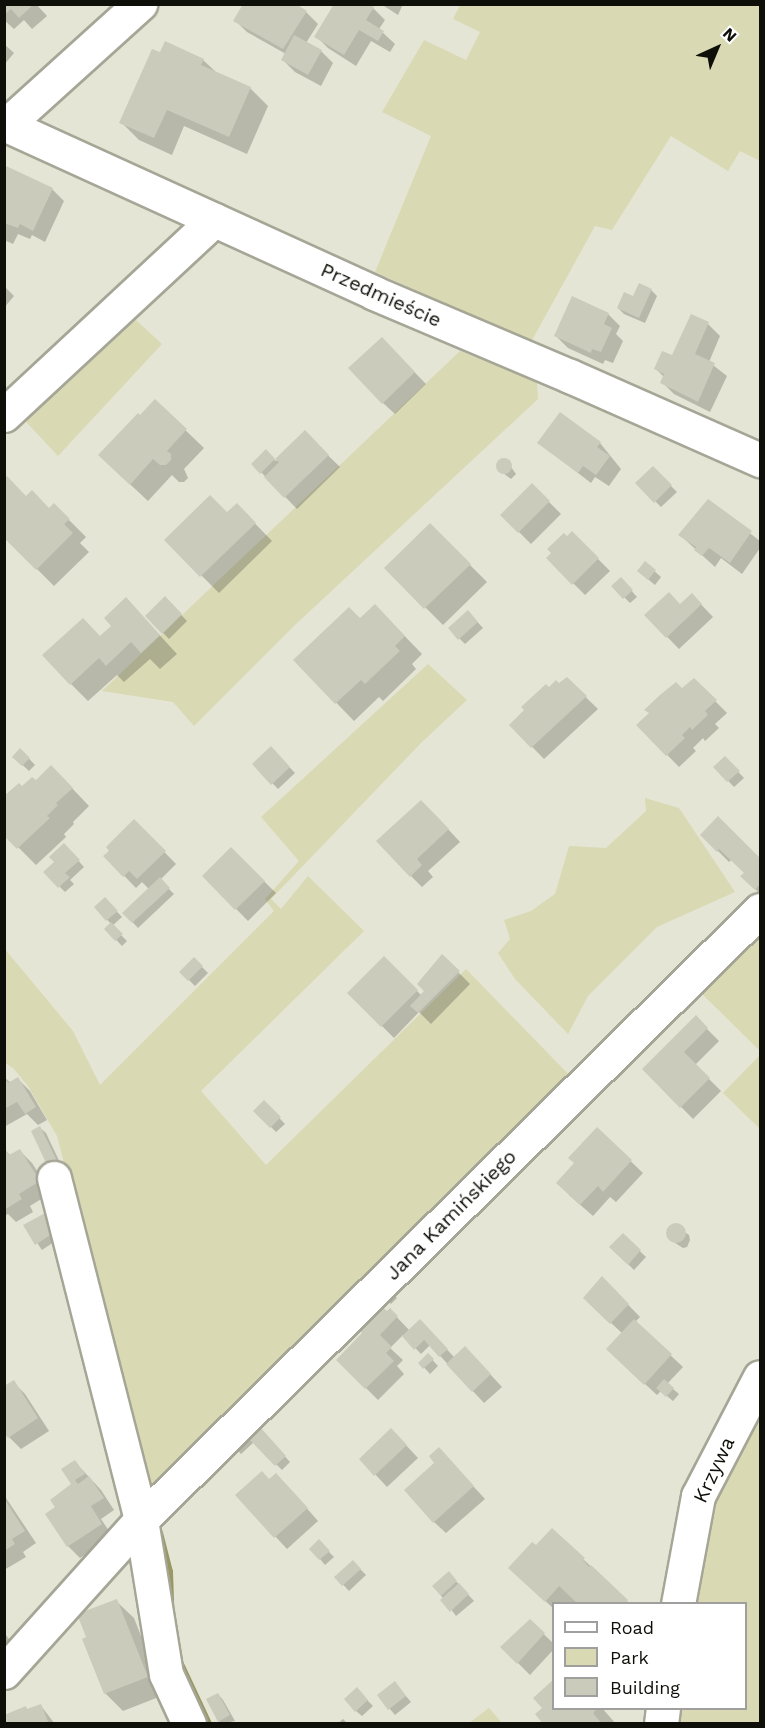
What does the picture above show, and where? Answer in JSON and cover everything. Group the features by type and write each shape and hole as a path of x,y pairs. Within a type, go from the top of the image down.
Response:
{"street":[{"path":"5,125 140,4"},
{"name":"Przedmieście","path":"5,125 374,293 760,460"},
{"path":"4,415 214,220"},
{"name":"Jana Kamińskiego","path":"4,1672 141,1520 760,910"},
{"path":"54,1178 141,1520 166,1674 189,1724"},
{"name":"Krzywa","path":"678,1602 698,1496 760,1377"}],"green space":[{"path":"460,5 760,5 760,161 740,151 728,171 671,136 612,230 595,226 531,342 375,272 431,136 382,112 424,40 466,60 480,32 453,19"},
{"path":"125,310 162,344 58,456 15,410"},
{"path":"460,351 537,382 538,399 296,624 194,726 173,702 102,691"},
{"path":"428,664 467,700 421,743 271,899 281,909 308,876 364,931 201,1091 266,1165 466,969 577,1083 144,1495 103,1311 57,1136 28,1086 13,1068 5,1063 4,948 73,1031 100,1085 274,911 265,899 299,861 261,817"},
{"path":"645,798 679,808 735,892 657,927 588,996 568,1034 515,979 498,953 510,939 504,920 531,911 555,894 569,846 606,848 646,811"},
{"path":"760,923 760,1051 694,986"},
{"path":"760,1055 760,1129 723,1093"},
{"path":"760,1394 760,1723 668,1724 670,1710 747,1710 747,1602 689,1602 710,1489"},
{"path":"489,1708 502,1723 469,1723"}],"building":[{"path":"4,4 34,4 19,18 11,9 4,15"},
{"path":"243,4 296,4 307,11 283,49 233,21"},
{"path":"334,4 369,4 374,7 366,20 384,31 378,41 359,30 344,55 314,37"},
{"path":"294,35 322,50 308,75 281,60"},
{"path":"165,41 204,59 201,65 251,87 229,137 167,110 154,138 119,123 152,49 160,52"},
{"path":"6,166 53,188 33,231 20,224 18,228 4,223"},
{"path":"639,283 652,289 639,318 617,308 624,292 633,296"},
{"path":"572,296 609,313 604,324 612,328 601,352 592,349 591,353 554,336"},
{"path":"691,314 709,322 695,354 715,363 698,402 660,383 664,374 654,369 662,351 672,355"},
{"path":"382,337 415,372 382,404 348,368"},
{"path":"155,399 187,429 167,451 171,454 171,460 166,465 160,465 153,459 130,485 98,455 138,413 140,415"},
{"path":"560,412 601,442 597,447 610,456 596,475 583,466 578,473 537,443"},
{"path":"305,430 329,455 284,498 264,477 279,462 275,459"},
{"path":"266,449 275,459 260,474 251,464"},
{"path":"504,458 512,466 504,474 496,466"},
{"path":"653,466 672,485 654,503 635,483"},
{"path":"7,476 26,496 32,490 49,508 54,503 70,519 64,524 73,533 36,570 4,538 4,479"},
{"path":"532,483 550,501 518,533 500,515"},
{"path":"210,495 227,512 237,503 256,523 200,577 164,540"},
{"path":"708,499 752,531 730,563 709,548 702,556 694,550 696,547 678,535"},
{"path":"430,523 471,564 424,609 384,568"},
{"path":"572,531 599,558 572,585 546,558 551,553 547,549 564,533 567,536"},
{"path":"645,561 656,570 648,580 637,571"},
{"path":"621,577 633,590 623,599 611,586"},
{"path":"669,592 680,604 692,593 702,604 666,638 644,615"},
{"path":"165,596 182,614 162,634 145,616"},
{"path":"126,597 160,635 141,653 131,642 106,666 99,658 70,685 42,655 83,618 100,636 111,626 104,618"},
{"path":"375,604 405,636 395,646 400,651 365,684 361,680 335,704 293,660 349,607 360,618"},
{"path":"468,610 478,622 458,640 448,628"},
{"path":"567,677 587,696 531,748 509,725 524,710 521,707 546,684 549,687 556,680 559,683"},
{"path":"694,678 717,700 705,711 708,715 692,730 690,727 682,735 685,738 666,756 636,725 649,713 644,710 676,682 682,688"},
{"path":"271,746 290,767 271,785 252,764"},
{"path":"20,748 30,758 22,766 12,757"},
{"path":"725,756 740,771 727,782 713,767"},
{"path":"51,765 73,788 56,803 58,805 47,816 50,818 17,849 4,836 4,796 19,783 22,786 32,777 36,780"},
{"path":"421,800 449,829 417,859 422,865 410,877 376,841"},
{"path":"718,816 760,858 760,884 755,890 740,876 744,873 719,849 717,852 700,835"},
{"path":"134,819 166,851 137,879 129,871 123,877 103,856 109,851 106,847"},
{"path":"64,843 80,860 65,873 70,877 58,888 43,872 54,862 49,857"},
{"path":"231,847 265,881 235,910 202,876"},
{"path":"160,877 170,888 132,923 122,913"},
{"path":"105,897 118,911 106,921 94,907"},
{"path":"111,922 123,934 115,941 104,929"},
{"path":"442,954 460,971 418,1013 410,1006 424,991 417,984"},
{"path":"384,956 418,990 381,1027 347,993"},
{"path":"194,957 203,966 188,981 179,972"},
{"path":"696,1015 708,1028 684,1052 710,1078 680,1108 642,1069"},
{"path":"4,1077 8,1083 18,1077 36,1107 25,1114 17,1102 4,1109"},
{"path":"264,1100 281,1117 270,1128 253,1111"},
{"path":"40,1126 57,1161 47,1165 31,1131"},
{"path":"597,1127 632,1160 603,1192 598,1186 580,1205 556,1183 574,1163 568,1158"},
{"path":"4,1147 9,1155 20,1149 40,1181 19,1194 22,1199 4,1210"},
{"path":"49,1211 58,1230 35,1245 23,1225"},
{"path":"676,1223 683,1226 686,1233 683,1240 676,1243 669,1240 666,1233 669,1226"},
{"path":"623,1233 641,1250 628,1265 609,1247"},
{"path":"602,1276 629,1304 610,1324 583,1298"},
{"path":"380,1305 387,1311 390,1308 398,1316 380,1335 392,1347 386,1353 394,1361 365,1389 336,1360 362,1333 356,1328"},
{"path":"420,1319 448,1349 439,1357 424,1340 414,1350 402,1336"},
{"path":"634,1319 672,1354 644,1385 606,1349"},
{"path":"465,1346 491,1374 472,1392 446,1364"},
{"path":"428,1353 434,1359 423,1369 418,1363"},
{"path":"664,1379 674,1388 666,1397 656,1388"},
{"path":"14,1380 38,1418 8,1438 4,1433 4,1386"},
{"path":"252,1418 286,1456 275,1466 247,1437"},
{"path":"391,1428 407,1445 374,1476 359,1459"},
{"path":"439,1447 474,1486 433,1523 404,1490 434,1463 429,1456"},
{"path":"75,1460 85,1474 75,1480 78,1484 89,1476 104,1498 91,1506 102,1524 67,1547 45,1514 55,1507 50,1500 71,1484 61,1469"},
{"path":"262,1471 269,1479 276,1473 308,1508 274,1538 235,1495"},
{"path":"4,1498 25,1531 12,1539 15,1544 4,1551"},
{"path":"552,1528 585,1558 583,1560 589,1567 591,1565 628,1600 626,1602 576,1602 559,1586 545,1602 508,1568 532,1542 536,1545"},
{"path":"319,1539 330,1551 319,1560 309,1549"},
{"path":"353,1560 361,1569 342,1586 334,1577"},
{"path":"449,1571 457,1581 441,1596 432,1586"},
{"path":"459,1583 469,1594 450,1612 440,1600"},
{"path":"117,1599 148,1677 104,1694 82,1639 86,1637 77,1614"},
{"path":"530,1619 545,1633 517,1664 500,1647"},
{"path":"395,1681 406,1696 388,1710 377,1695"},
{"path":"552,1681 552,1710 596,1710 593,1713 602,1724 543,1724 535,1714 542,1708 533,1698"},
{"path":"357,1687 368,1700 355,1712 344,1699"},
{"path":"218,1693 230,1715 218,1722 206,1699"},
{"path":"41,1704 49,1724 4,1724 4,1715 26,1706 27,1709"}],"waterway":[{"path":"159,1533 169,1572 170,1606"},
{"path":"178,1660 208,1724"}]}
